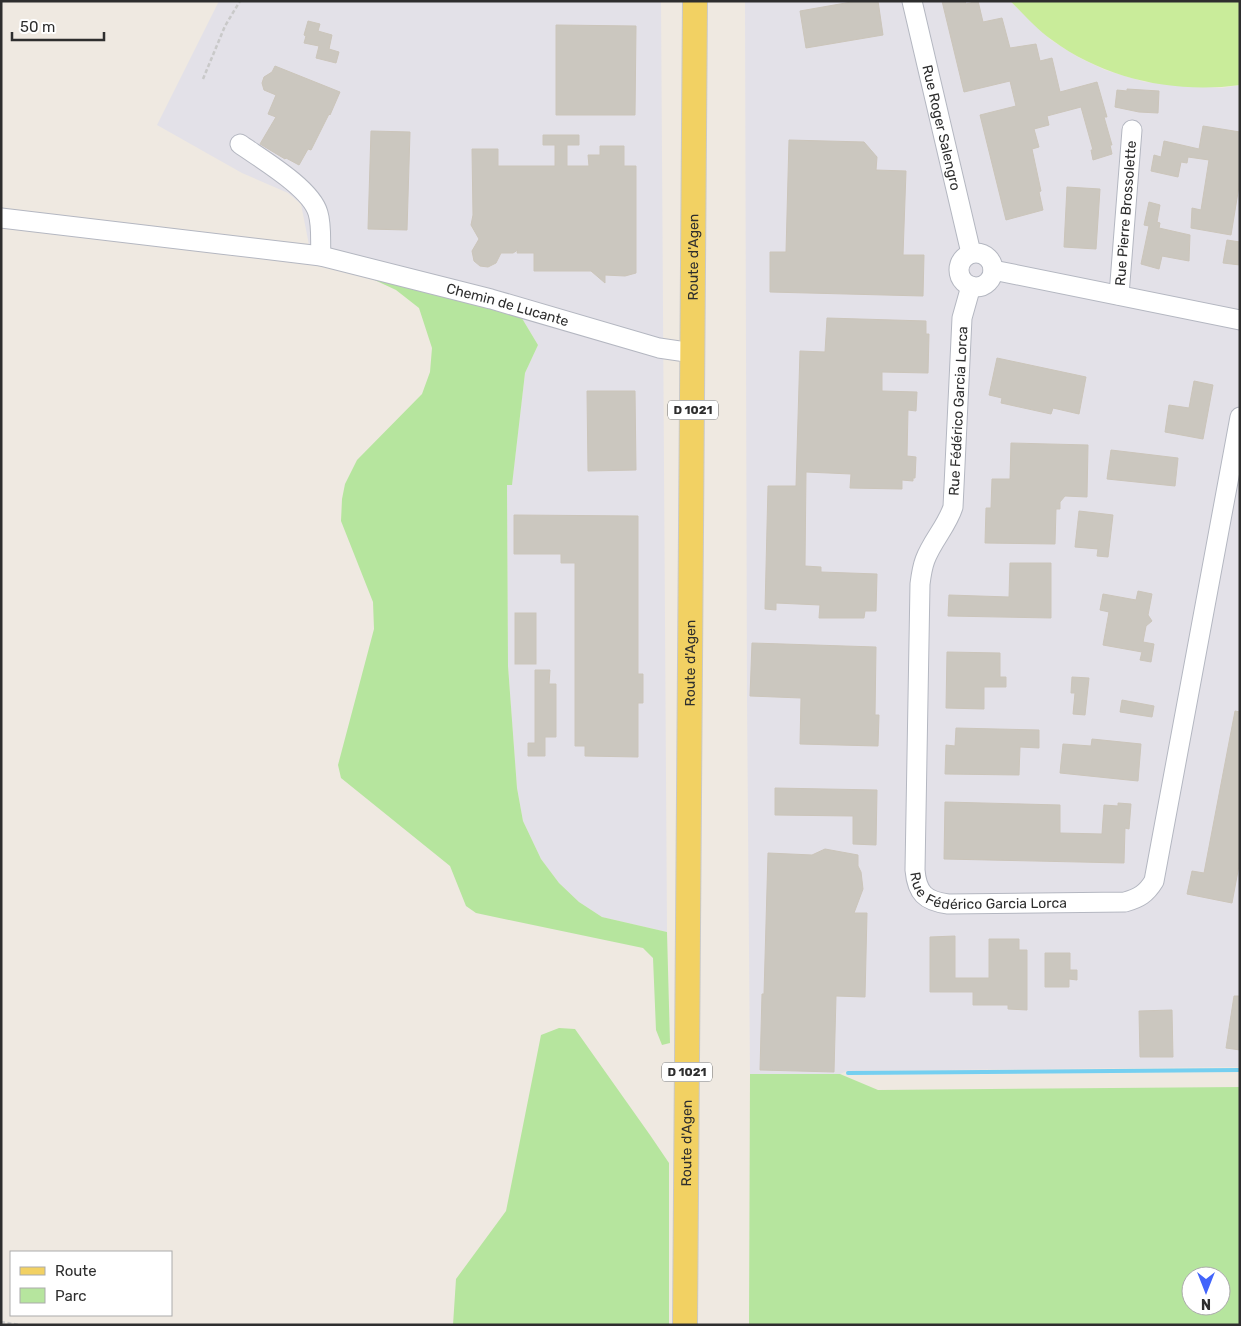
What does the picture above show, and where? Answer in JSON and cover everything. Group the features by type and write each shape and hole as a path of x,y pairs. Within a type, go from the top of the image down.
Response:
{"main road":[{"name":"Route d'Agen","path":"685,1325 694,2"}],"street":[{"name":"Rue Roger Salengro","path":"912,1 971,253"},
{"name":"Rue Pierre Brossolette","path":"1119,295 1132,130"},
{"path":"240,144 292,182 314,204 318,215 321,256"},
{"name":"Chemin de Lucante","path":"1,218 321,256 491,299 659,348 693,353"},
{"path":"976,252 986,256 993,270 990,280 986,283 981,286 971,286 962,280 958,269 962,259 976,252"},
{"path":"993,270 1240,320"},
{"name":"Rue Fédérico Garcia Lorca","path":"971,286 962,318 953,507 949,520 932,545 924,562 920,584 915,870 916,884 924,896 935,902 955,904 1124,902 1145,894 1154,881 1240,417"}],"path":[{"path":"203,79 225,26 240,1"},
{"path":"1,1322 20,1325"}],"shaded area":[{"path":"219,1 661,1 667,932 602,917 579,902 559,883 541,859 523,821 517,788 508,666 507,485 512,484 525,373 538,345 508,295 334,249 309,245 301,204 288,193 242,173 157,125"},
{"path":"745,1 1010,1 1051,40 1078,57 1105,70 1145,82 1222,88 1240,85 1240,1067 847,1071 840,1074 750,1074"}],"green space":[{"path":"1010,1 1240,1 1240,85 1191,87 1166,85 1118,74 1073,54 1046,36"},
{"path":"334,249 508,295 538,345 525,373 512,485 507,485 508,666 517,788 523,821 541,859 559,883 579,902 602,917 667,932 670,1043 662,1045 656,1030 653,958 643,948 476,913 466,906 450,866 341,778 338,765 374,629 373,602 341,521 345,484 357,460 422,394 430,372 432,348 419,308 396,290 351,269"},
{"path":"559,1028 575,1029 669,1163 669,1325 453,1325 456,1279 506,1211 541,1035"},
{"path":"750,1074 840,1074 878,1090 1240,1087 1240,1325 749,1325"}],"building":[{"path":"857,1 878,1 883,35 806,48 800,11"},
{"path":"942,1 965,1 966,4 978,1 983,22 1002,18 1010,48 1036,44 1040,61 1052,58 1060,92 1097,82 1107,117 1104,117 1112,145 1110,145 1112,154 1093,160 1091,150 1093,150 1081,107 1047,116 1049,125 1034,129 1039,147 1032,149 1043,210 1006,220 980,115 1016,106 1010,81 964,92"},
{"path":"308,21 320,24 318,31 332,35 329,49 339,52 336,63 316,58 319,46 304,43"},
{"path":"556,25 636,26 635,115 556,115"},
{"path":"275,66 340,92 311,150 308,149 299,165 260,144 276,117 268,114 276,95 264,90 262,83 264,77 272,72"},
{"path":"1127,89 1159,91 1158,113 1139,112 1115,107 1117,90 1127,91"},
{"path":"1203,126 1240,132 1240,180 1231,235 1191,228 1192,208 1201,210 1209,160 1188,157 1187,163 1181,162 1178,177 1151,171 1154,155 1161,157 1164,141 1199,149"},
{"path":"371,131 410,132 407,230 368,229"},
{"path":"543,135 579,135 579,145 567,145 567,166 589,166 588,155 600,155 600,146 624,146 624,166 636,166 636,273 625,276 605,275 605,283 591,271 534,271 534,253 517,253 518,250 513,253 501,253 496,263 488,267 480,266 474,261 472,251 479,239 471,225 473,215 472,149 498,149 498,166 555,166 555,145 543,145"},
{"path":"789,140 864,142 877,157 876,170 906,171 903,255 924,255 923,296 770,292 770,252 786,252"},
{"path":"1067,187 1100,189 1096,249 1064,247"},
{"path":"1149,202 1160,205 1157,222 1160,223 1159,228 1190,235 1189,261 1162,256 1159,269 1141,264 1149,226 1144,225"},
{"path":"1227,240 1240,242 1240,265 1223,263"},
{"path":"827,318 926,321 926,334 929,334 928,373 882,372 882,391 917,392 916,411 908,410 907,456 916,457 915,478 913,478 913,481 902,480 902,489 850,488 851,474 806,472 805,566 821,567 821,572 877,574 876,611 865,611 864,618 819,618 820,605 776,603 776,610 765,609 768,486 796,486 800,351 825,352"},
{"path":"997,358 1086,377 1079,414 1053,408 1051,414 1001,403 1002,398 989,395"},
{"path":"1194,381 1213,385 1203,439 1165,432 1169,405 1189,408"},
{"path":"587,391 635,391 636,470 588,471"},
{"path":"1011,443 1088,445 1087,497 1065,496 1060,502 1060,509 1056,509 1055,544 985,543 986,508 991,508 992,479 1010,479"},
{"path":"1111,450 1178,458 1175,486 1107,479"},
{"path":"1079,511 1113,515 1108,557 1097,556 1098,549 1075,547"},
{"path":"514,515 638,516 638,674 643,674 643,703 638,703 638,757 585,756 585,746 575,746 575,563 561,563 561,554 514,554"},
{"path":"1010,563 1051,563 1051,618 948,616 949,595 1009,597"},
{"path":"1138,591 1152,594 1148,615 1152,621 1146,626 1143,642 1154,644 1151,662 1140,660 1142,652 1103,645 1109,612 1100,610 1103,594 1136,600"},
{"path":"515,613 536,613 536,664 515,664"},
{"path":"752,643 876,647 875,715 879,715 878,746 800,744 801,698 750,696"},
{"path":"947,652 1000,653 1000,677 1006,677 1006,687 984,687 984,709 946,708"},
{"path":"535,670 550,670 549,684 556,684 556,737 545,737 545,756 528,756 528,743 535,743"},
{"path":"1072,677 1089,678 1085,715 1073,714 1075,693 1071,693"},
{"path":"1122,700 1154,706 1152,717 1120,712"},
{"path":"1235,711 1240,712 1240,860 1232,903 1187,894 1192,871 1204,873"},
{"path":"956,728 1039,730 1039,748 1020,747 1019,775 945,774 946,745 955,746"},
{"path":"1092,739 1141,744 1138,781 1060,773 1063,744 1091,746"},
{"path":"775,788 877,790 876,845 853,844 853,816 775,815"},
{"path":"945,802 1060,805 1060,833 1102,834 1104,805 1118,806 1118,803 1131,804 1129,829 1125,828 1124,863 944,859"},
{"path":"825,849 858,855 858,866 861,872 863,889 854,913 867,913 865,997 836,996 834,1072 760,1070 768,853 812,855"},
{"path":"955,936 955,978 989,978 989,939 1019,939 1019,950 1027,950 1027,1010 1008,1009 1008,1005 973,1005 973,992 930,992 930,937"},
{"path":"1045,953 1070,953 1070,970 1077,970 1077,980 1069,979 1069,987 1045,987"},
{"path":"1234,996 1240,996 1240,1050 1226,1048"},
{"path":"1172,1010 1173,1057 1140,1057 1139,1011"}],"waterway":[{"path":"848,1073 1240,1070"}]}
